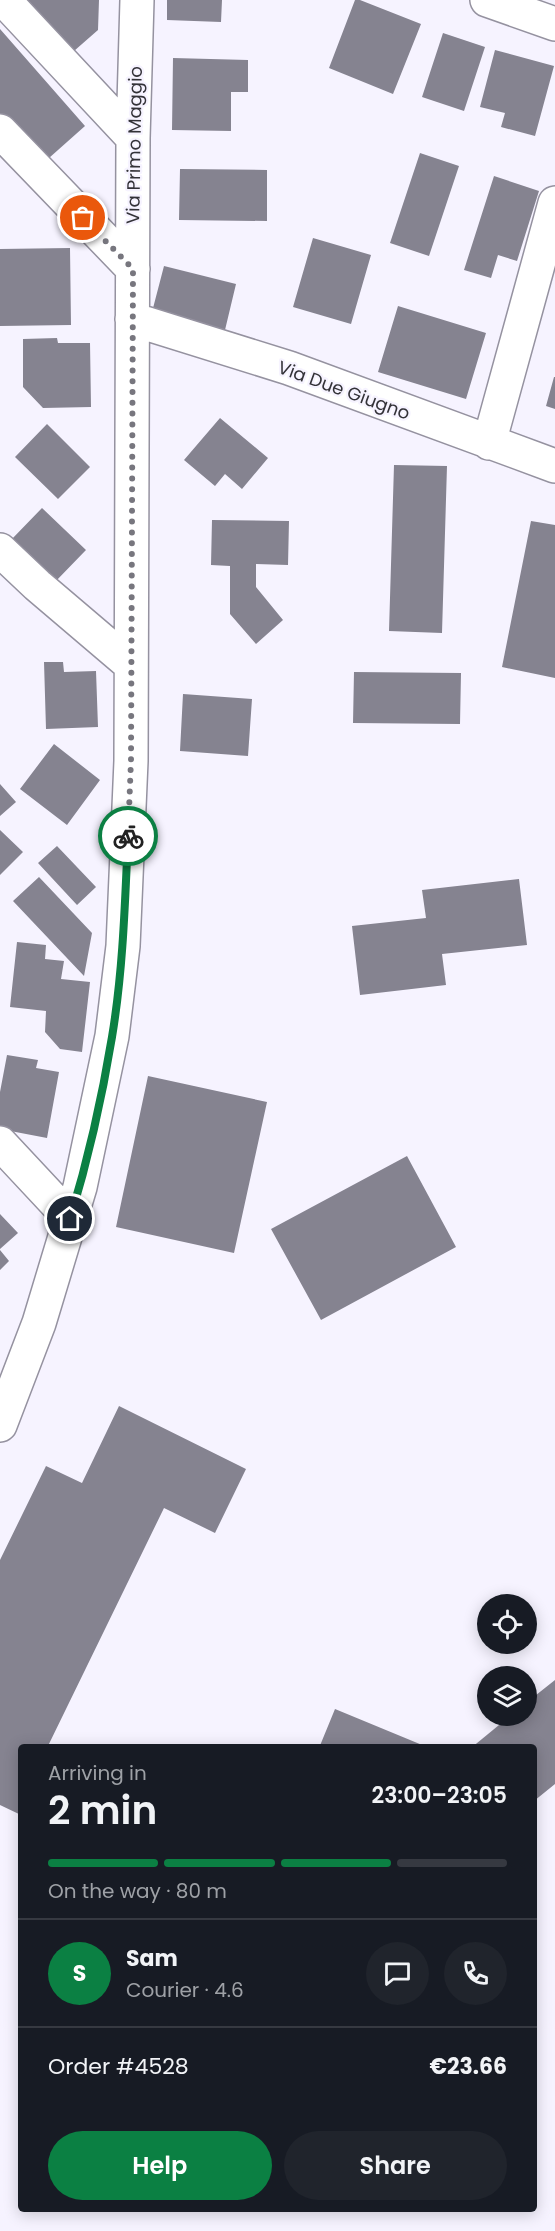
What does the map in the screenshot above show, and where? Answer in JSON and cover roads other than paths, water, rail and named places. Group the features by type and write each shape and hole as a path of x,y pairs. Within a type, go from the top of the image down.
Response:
{"street":[{"path":"4,0 133,138"},
{"name":"Via Primo Maggio","path":"1,1422 39,1323 80,1187 103,1088 120,976 131,760 133,138 137,0"},
{"path":"487,0 555,24"},
{"path":"0,131 133,269"},
{"path":"489,443 555,203"},
{"name":"Via Due Giugno","path":"132,319 289,368 555,466"},
{"path":"0,550 37,585 131,665"},
{"path":"0,1143 70,1219"}]}
